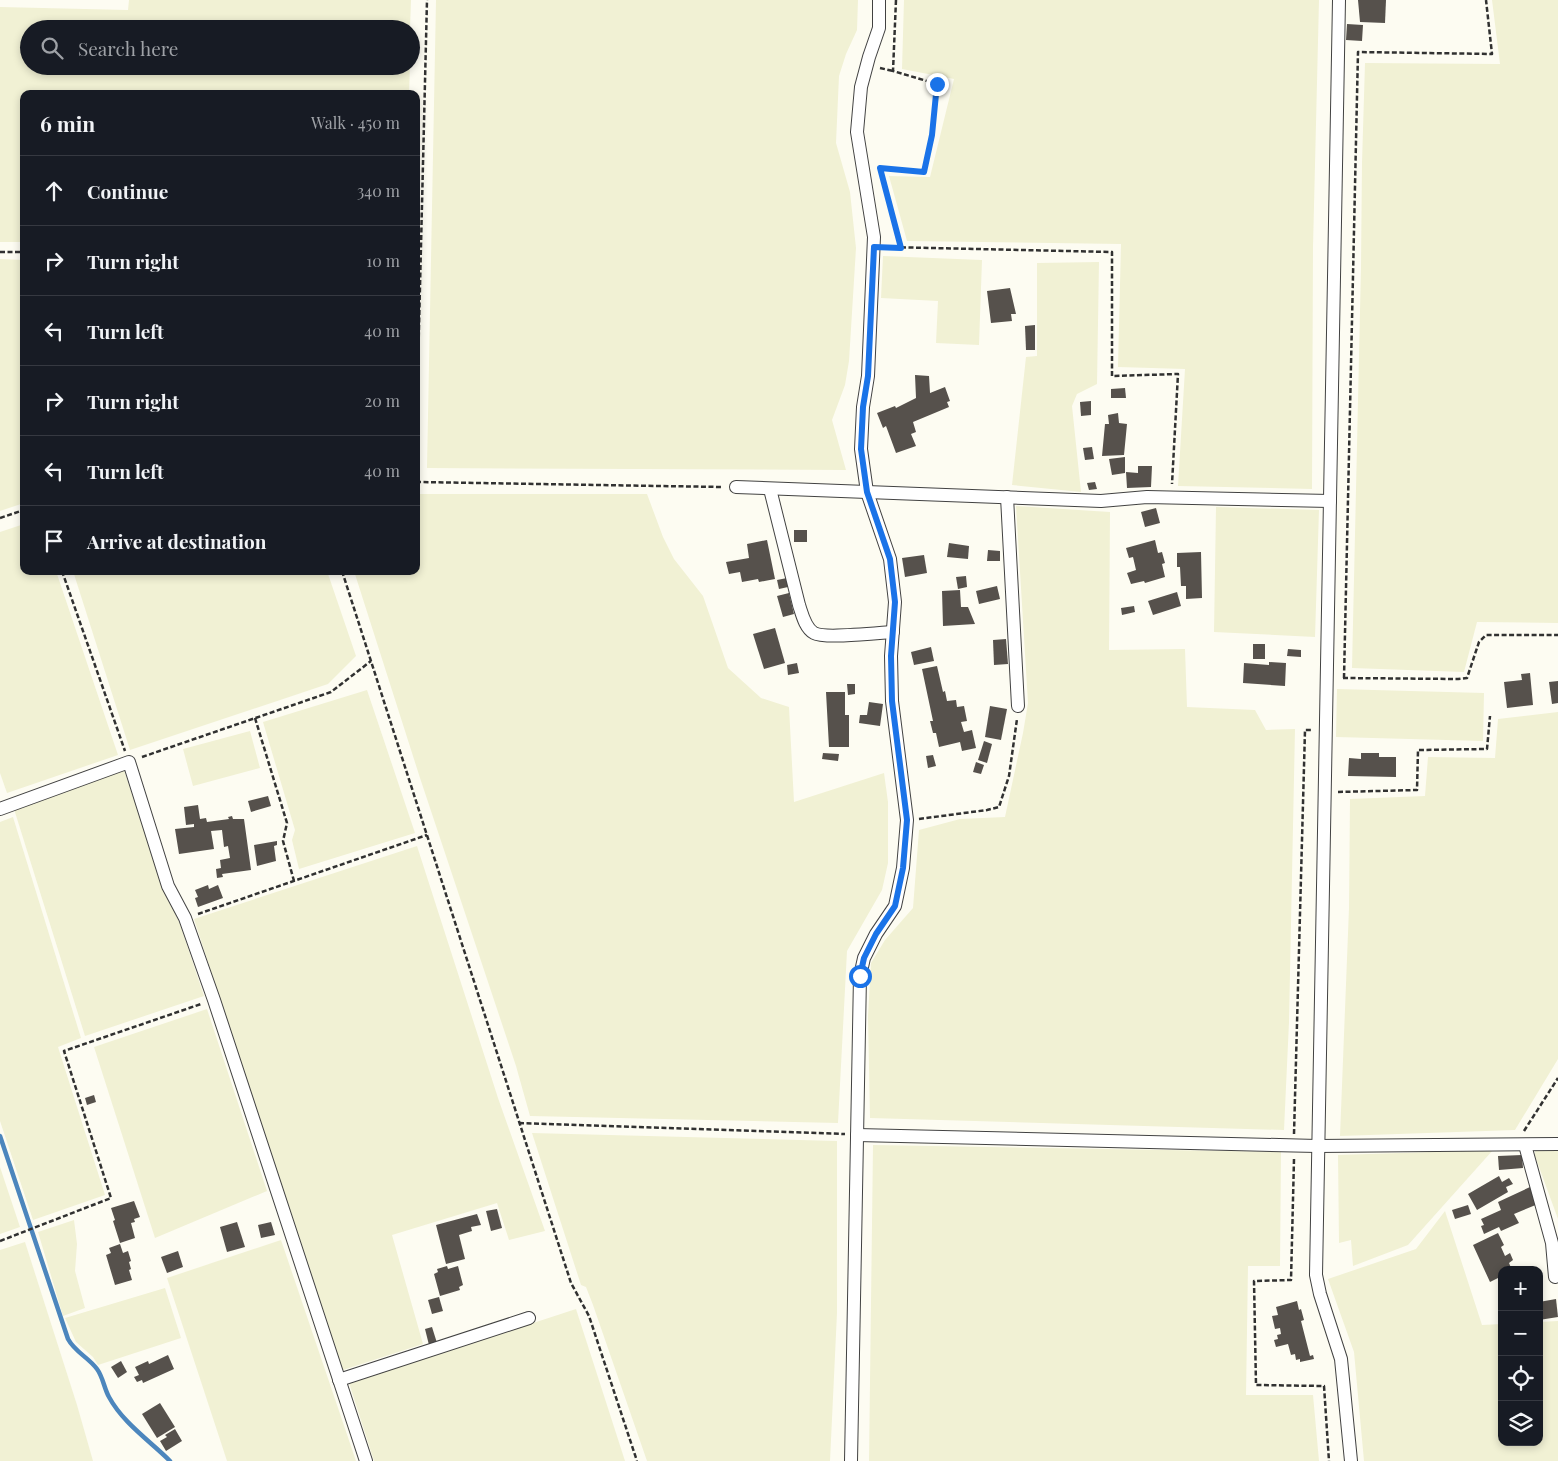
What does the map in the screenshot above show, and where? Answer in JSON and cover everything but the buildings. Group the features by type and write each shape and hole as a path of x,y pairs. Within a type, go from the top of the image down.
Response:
{"street":[{"path":"851,1461 860,976 864,958 876,934 895,906 903,868 907,820 892,701 891,656 895,602 890,559 867,492 861,449 863,407 868,376 874,237 857,132 861,87 879,28 879,0"},
{"path":"1339,0 1316,1275 1320,1294 1342,1359 1351,1461"},
{"path":"736,487 1101,501 1172,498 1330,501"},
{"path":"770,488 799,605 805,621 814,633 825,636 893,632"},
{"path":"1007,497 1018,706"},
{"path":"0,809 129,762 168,886 185,918 214,1000 366,1461"},
{"path":"857,1135 1294,1146 1558,1144"},
{"path":"1520,1145 1552,1243 1555,1277"},
{"path":"339,1380 529,1318"}],"path":[{"path":"420,298 427,0"},
{"path":"896,0 893,71 937,84 932,135 924,172 880,168 901,248"},
{"path":"1344,678 1358,52 1492,54 1486,0"},
{"path":"874,247 1112,252 1112,376 1178,374 1172,498"},
{"path":"0,252 20,252"},
{"path":"420,482 736,487"},
{"path":"0,518 20,511"},
{"path":"63,575 129,762 331,692 372,661"},
{"path":"343,575 571,1282 589,1316 637,1461"},
{"path":"1326,678 1467,678 1479,642 1486,635 1558,635"},
{"path":"907,820 999,807 1009,776 1018,706"},
{"path":"1324,793 1417,790 1418,750 1487,749 1490,716"},
{"path":"255,718 288,823 283,841 294,881"},
{"path":"1326,729 1305,730 1291,1280 1254,1281 1256,1385 1324,1386 1329,1461"},
{"path":"185,918 427,835"},
{"path":"0,1241 111,1198 64,1051 214,1000"},
{"path":"1520,1145 1558,1078"},
{"path":"519,1123 857,1135"}],"green space":[{"path":"129,0 411,0 410,20 20,20 20,75 410,75 409,90 20,90 20,242 0,242 0,7 128,10"},
{"path":"436,0 858,0 857,30 839,76 836,143 850,192 856,248 849,361 845,385 832,420 846,470 427,468"},
{"path":"904,0 1319,0 1313,247 1312,489 1178,486 1185,369 1118,367 1121,244 907,241 889,176 930,177 954,79 902,69"},
{"path":"1492,0 1558,0 1558,623 1477,622 1464,672 1352,668 1365,63 1500,64"},
{"path":"883,256 982,260 979,345 936,343 938,301 881,298"},
{"path":"0,259 20,260 20,504 0,511"},
{"path":"1099,262 1097,384 1077,394 1072,406 1081,492 1012,485 1026,357 1037,356 1037,263"},
{"path":"420,494 647,494 663,537 674,559 703,596 728,668 761,698 789,707 794,802 884,773 888,802 888,863 882,890 847,951 838,1123 530,1116 516,1066 420,778 355,575 420,575"},
{"path":"1016,506 1110,512 1109,650 1185,649 1187,707 1255,710 1266,730 1295,729 1289,1022 1284,1130 870,1118 868,1016 871,963 885,940 913,908 919,830 960,819 1005,817 1028,703"},
{"path":"1216,507 1319,510 1315,637 1214,632"},
{"path":"20,525 20,575 57,575 118,755 7,793 0,773 0,532"},
{"path":"74,575 328,575 356,656 328,684 130,750"},
{"path":"1337,689 1484,693 1483,741 1336,737"},
{"path":"367,690 415,833 299,869 292,840 295,830 263,722"},
{"path":"1558,712 1558,1059 1515,1130 1340,1136 1349,908 1350,799 1425,796 1428,757 1495,758 1498,719"},
{"path":"250,731 260,768 193,786 183,749"},
{"path":"124,770 165,892 180,924 204,996 85,1036 14,809"},
{"path":"13,817 81,1038 58,1047 105,1195 33,1220 0,1121 0,822"},
{"path":"417,846 498,1098 545,1231 509,1240 497,1203 392,1235 423,1344 343,1370 275,1170 194,919"},
{"path":"207,1009 267,1191 155,1238 94,1047"},
{"path":"532,1133 837,1141 837,1313 830,1461 647,1461 593,1305 586,1287 581,1285"},
{"path":"873,1145 1281,1152 1280,1266 1248,1266 1246,1395 1313,1395 1319,1461 869,1461"},
{"path":"1493,1150 1408,1245 1353,1266 1351,1240 1339,1243 1338,1155"},
{"path":"1535,1150 1558,1150 1558,1219 1535,1156"},
{"path":"0,1167 20,1227 0,1234"},
{"path":"1445,1211 1482,1325 1498,1324 1498,1446 1543,1446 1543,1322 1558,1321 1558,1461 1364,1461 1354,1352 1328,1279 1416,1249"},
{"path":"74,1220 77,1244 75,1271 85,1308 63,1316 38,1232"},
{"path":"281,1240 356,1461 227,1461 167,1278"},
{"path":"25,1242 93,1461 0,1461 0,1250"},
{"path":"165,1288 181,1338 98,1365 93,1357 76,1342 65,1318"},
{"path":"576,1309 625,1461 374,1461 349,1383"}],"waterway":[{"path":"0,1136 68,1339 97,1369 109,1397 122,1415 170,1461"}],"route":[{"path":"860,976 864,958 876,934 895,906 903,868 907,820 892,701 891,656 895,602 890,559 867,492 861,449 863,407 868,376 874,247 901,248 880,168 924,172 932,135 937,84"}]}
